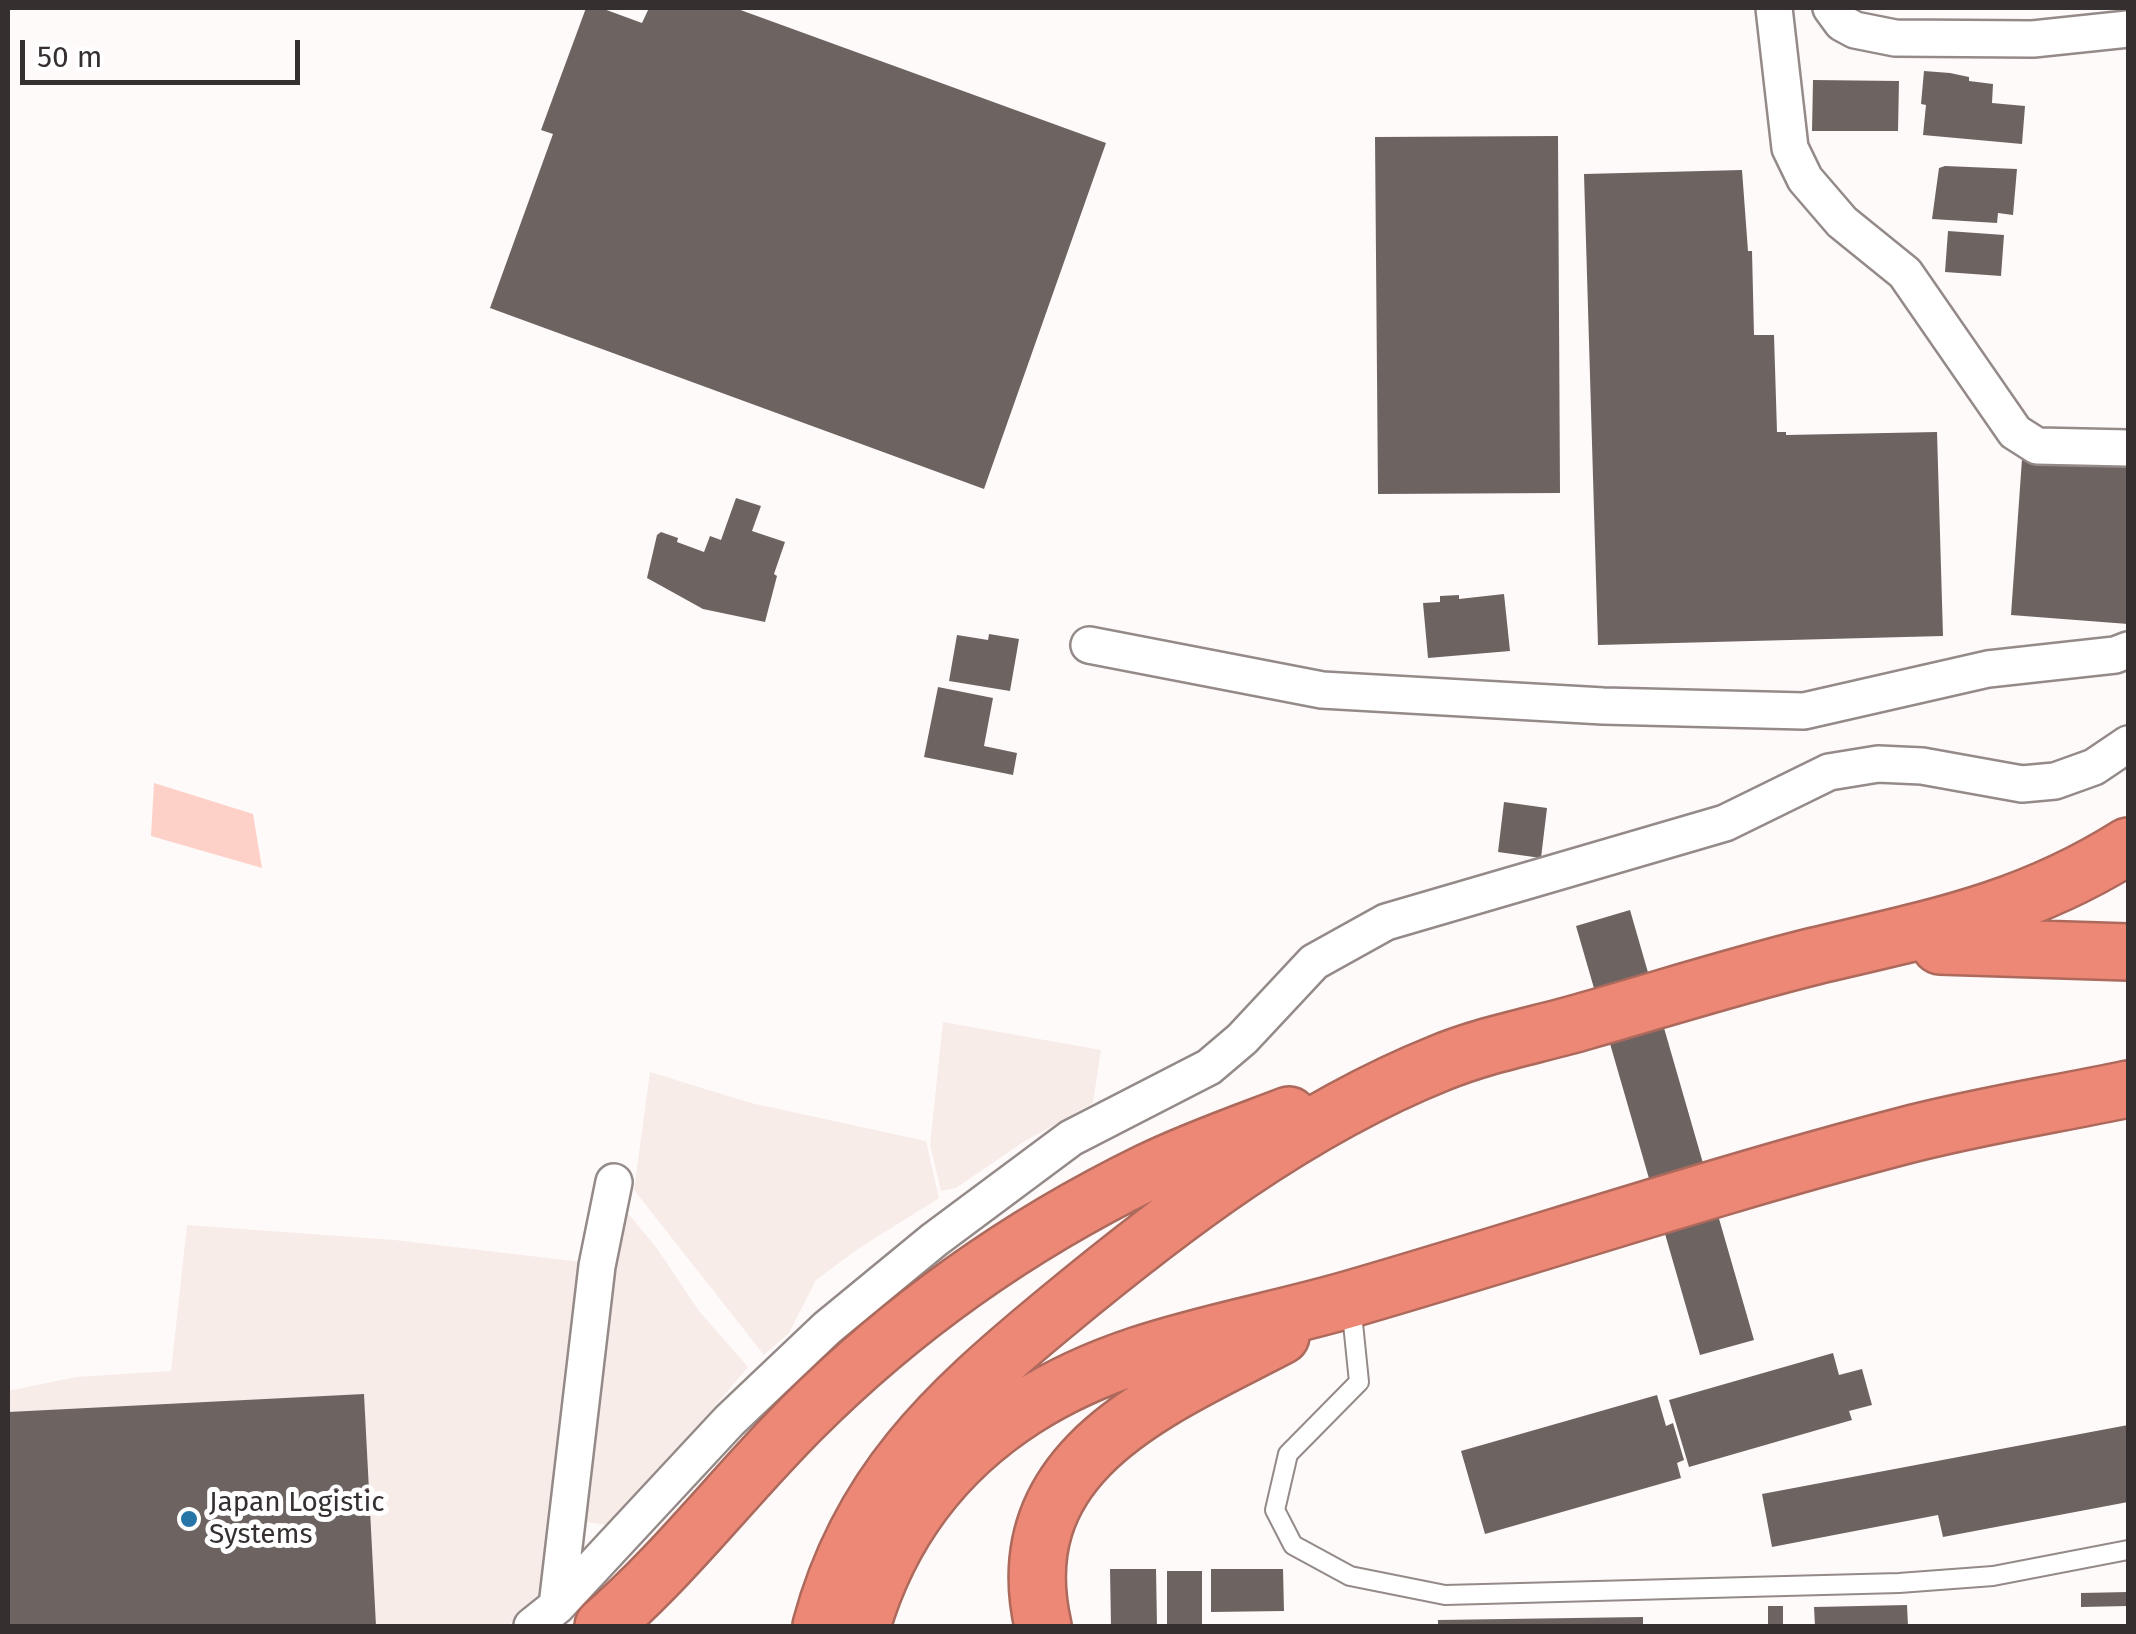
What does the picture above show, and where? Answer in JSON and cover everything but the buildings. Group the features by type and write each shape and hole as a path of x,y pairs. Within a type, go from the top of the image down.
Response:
{"highway":[{"path":"599,1610 847,1374 954,1286 1012,1247 1151,1171 1307,1108 1443,1062 1793,962 1967,920 2016,904 2058,886 2128,846"},
{"path":"1793,962 1917,946 1970,944 2128,952"},
{"path":"821,1626 848,1546 871,1503 904,1456 1004,1356 1164,1228 1247,1170 1316,1125 1443,1062"},
{"path":"862,1626 874,1587 922,1501 950,1466 1028,1406 1128,1358 1190,1337 1350,1300 1902,1136 2128,1064"},
{"path":"1902,1136 2128,1089"},
{"path":"1043,1626 1037,1599 1037,1560 1045,1526 1058,1494 1084,1459 1148,1406 1350,1300"}],"street":[{"path":"1774,8 1790,148 1805,178 1842,222 1906,273 2015,432 2038,446 2128,448"},
{"path":"1831,8 1842,23 1855,30 1895,38 2034,39 2128,29"},
{"path":"1089,645 1322,690 1602,706 1804,711 1988,670 2128,650"},
{"path":"599,1610 728,1421 827,1328 934,1240 1071,1138 1209,1067 1242,1040 1314,962 1344,942 1386,922 1725,823 1829,772 1878,764 1922,766 2022,784 2055,781 2094,768 2128,744"},
{"path":"599,1610 597,1266 614,1182"}],"lane":[{"path":"1350,1300 1359,1382 1288,1454 1275,1510 1293,1545 1350,1576 1445,1595 1899,1583 1993,1576 2128,1550"}],"shaded area":[{"path":"154,783 253,814 262,868 151,836"},
{"path":"943,1022 1101,1050 1093,1103 1022,1143 956,1188 941,1191 930,1145"},
{"path":"650,1072 751,1103 926,1141 939,1198 816,1280 789,1333 764,1355 634,1190"},
{"path":"626,1211 656,1247 699,1311 748,1367 613,1526 581,1521 606,1294"},
{"path":"187,1225 395,1240 590,1263 550,1589 507,1626 8,1626 8,1391 76,1377 171,1371"}],"place":[{"name":"Japan Logistic Systems","path":"189,1519"}]}
